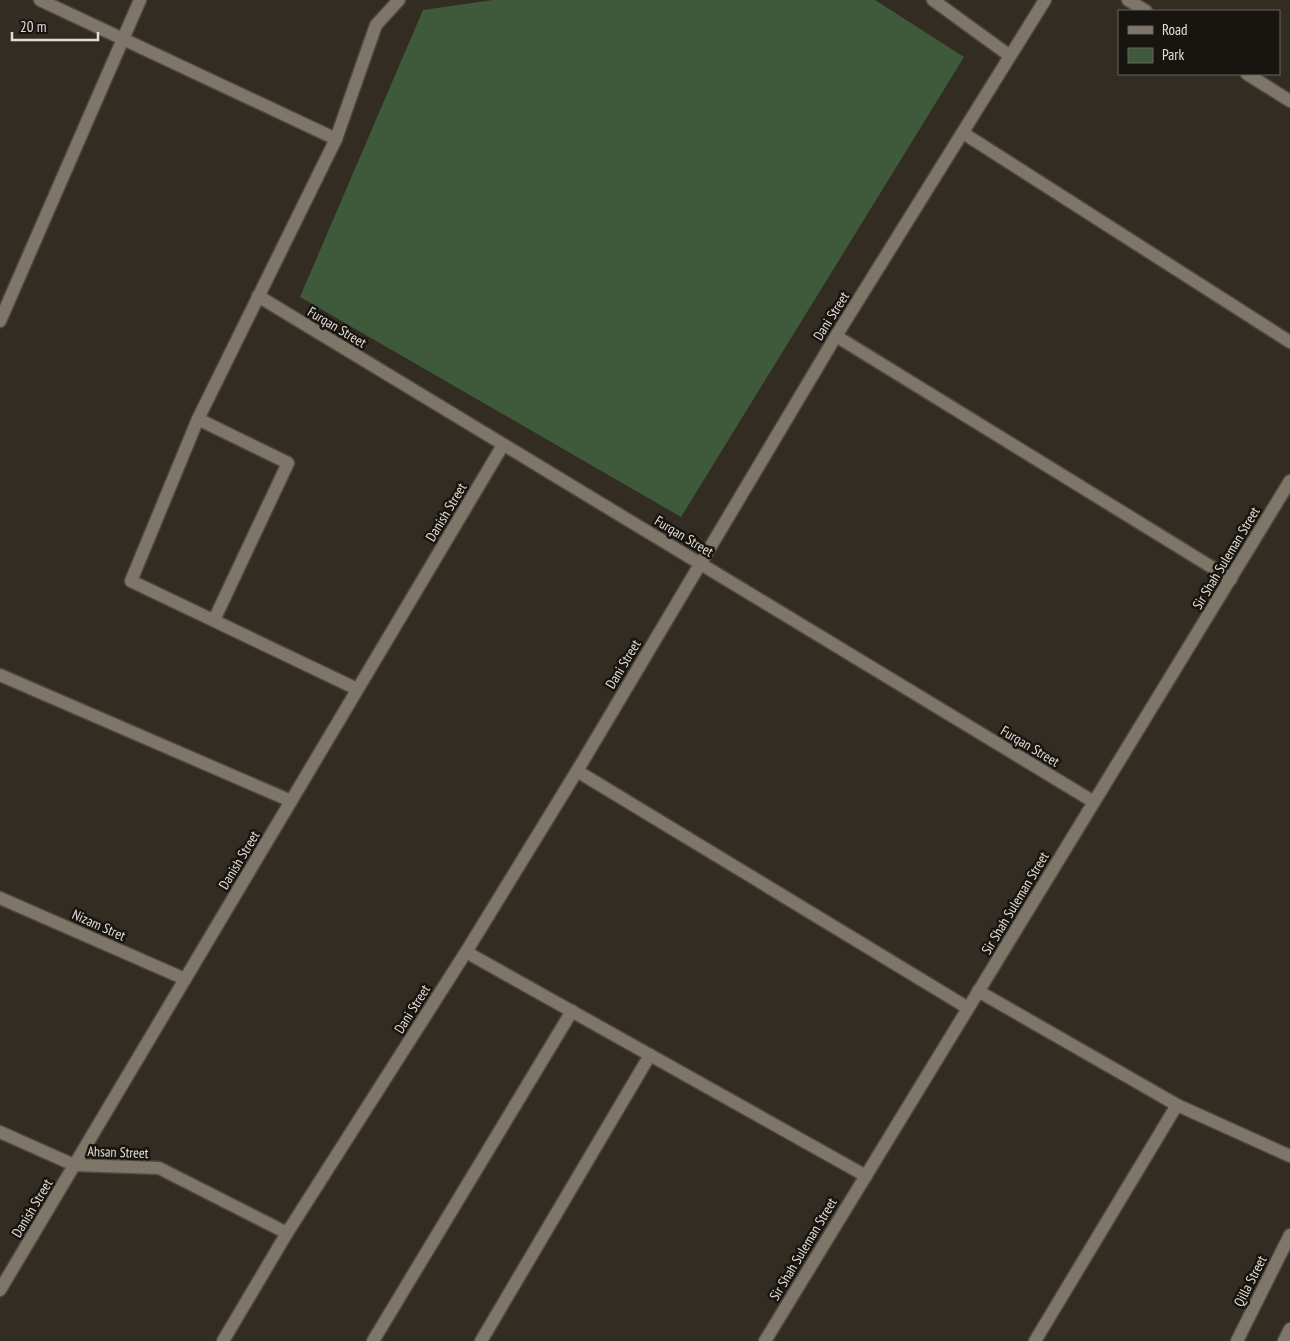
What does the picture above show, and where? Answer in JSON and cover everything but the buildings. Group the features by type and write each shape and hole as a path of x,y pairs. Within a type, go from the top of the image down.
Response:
{"street":[{"path":"40,0 336,138"},
{"path":"0,321 140,0"},
{"path":"358,689 131,581 198,419 336,138 376,25 400,0"},
{"path":"933,0 1010,56"},
{"name":"Dani Street","path":"223,1341 287,1233 466,952 836,336 1045,0"},
{"path":"1128,0 1144,10"},
{"path":"1249,75 1290,101"},
{"path":"963,133 1290,342"},
{"name":"Furqan Street","path":"258,296 1094,802"},
{"path":"836,336 1231,579"},
{"path":"198,419 288,463 214,620"},
{"name":"Danish Street","path":"0,1290 503,445"},
{"name":"Sir Shah Suleman Street","path":"765,1341 1290,481"},
{"path":"0,675 291,801"},
{"path":"576,771 968,1008"},
{"name":"Nizam Stret","path":"0,898 185,979"},
{"path":"466,952 866,1176"},
{"path":"978,991 1177,1105 1290,1156"},
{"path":"373,1341 572,1011"},
{"path":"481,1341 650,1055"},
{"path":"1035,1341 1177,1105"},
{"name":"Ahsan Street","path":"0,1132 74,1166 159,1168 287,1233"},
{"name":"Qilla Street","path":"1237,1341 1290,1235"},
{"path":"1284,1341 1290,1329"}],"green space":[{"path":"493,0 875,0 964,57 681,517 300,297 423,10"}]}
